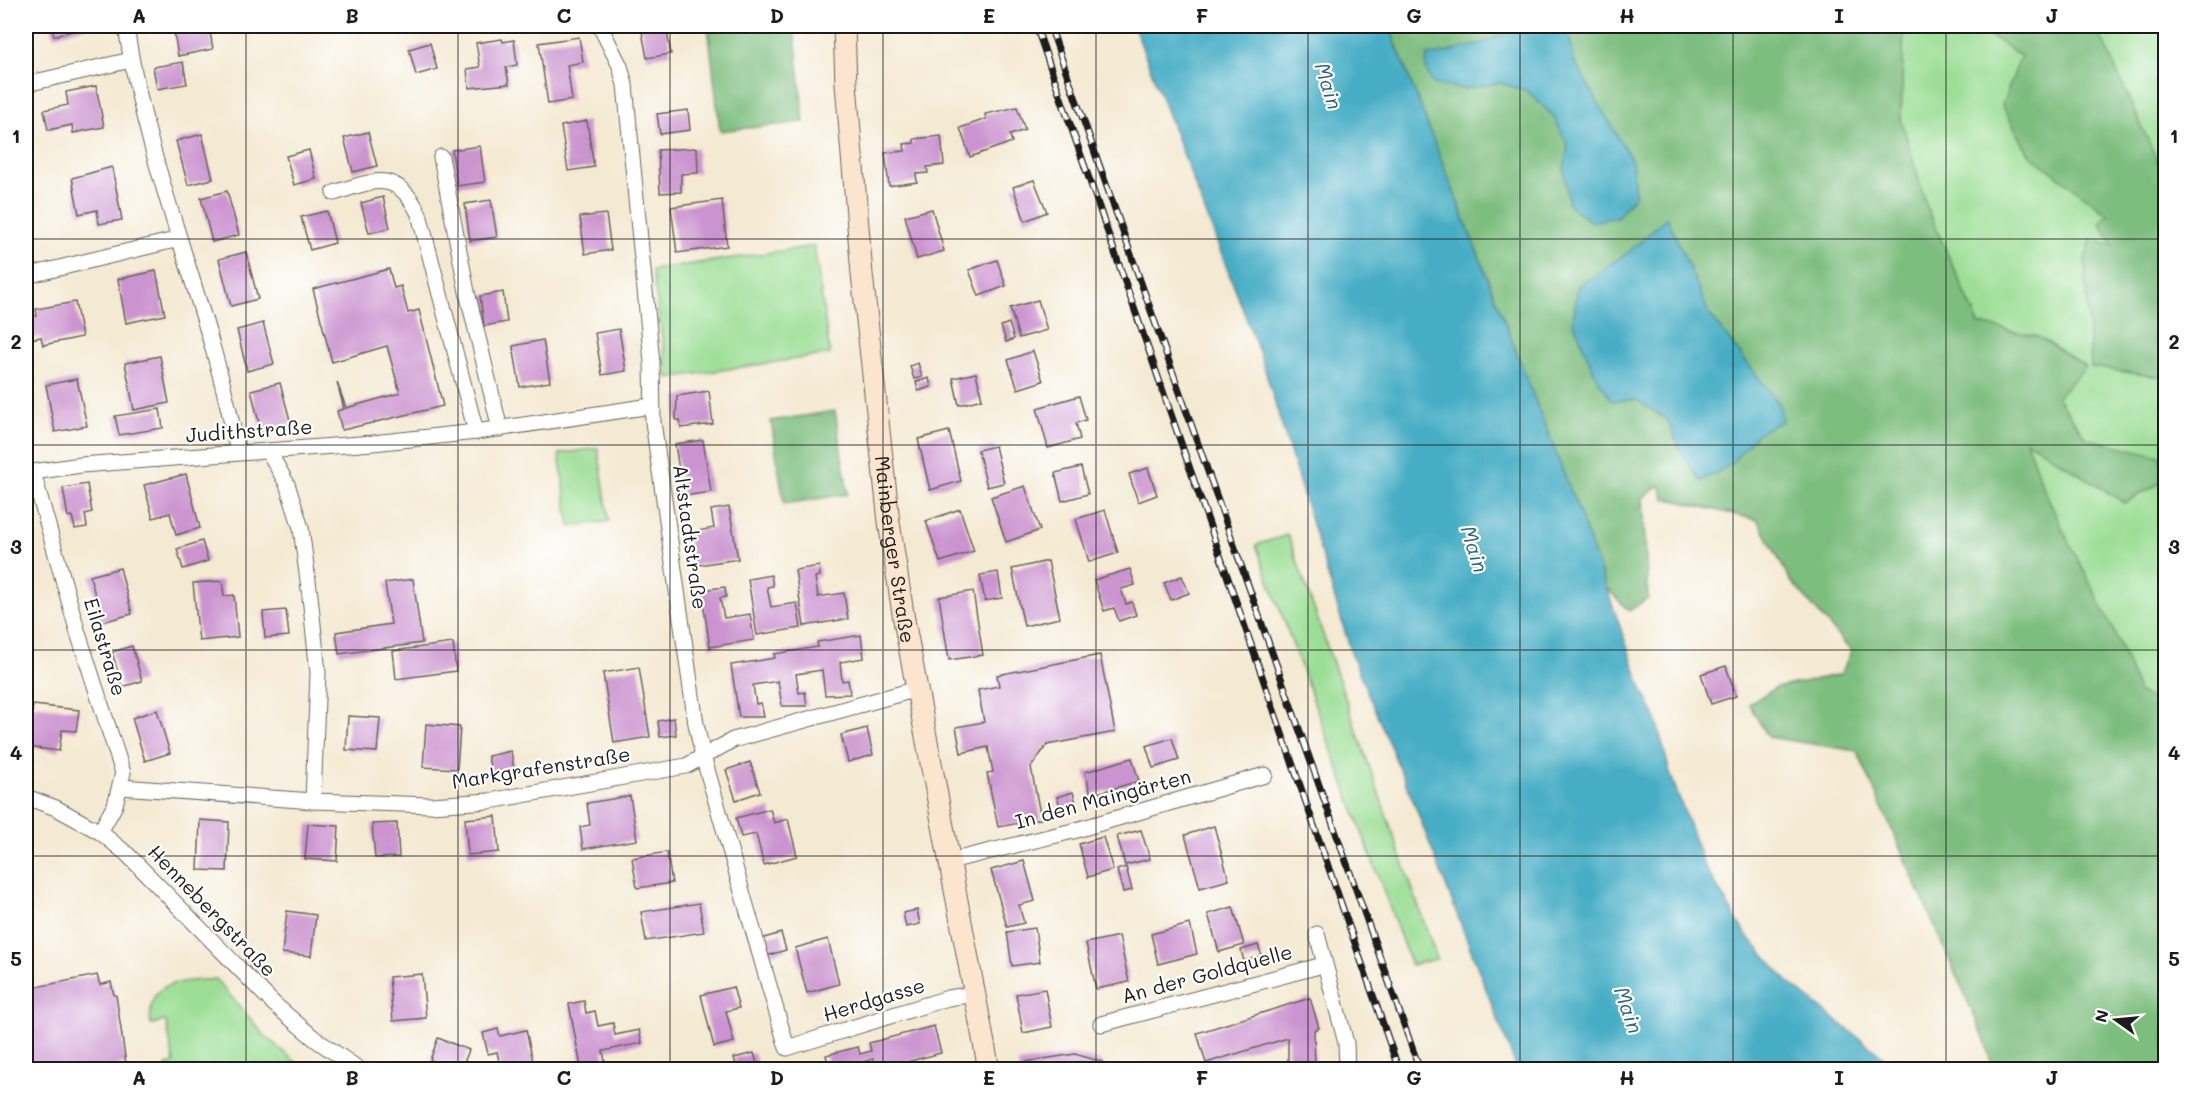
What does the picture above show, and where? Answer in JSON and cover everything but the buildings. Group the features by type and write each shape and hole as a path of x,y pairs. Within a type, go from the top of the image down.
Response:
{"main road":[{"name":"Mainberger Straße","path":"844,26 846,84 877,422 898,580 989,1070"}],"street":[{"path":"126,26 131,60 151,149 218,363 238,453"},
{"name":"Altstadtstraße","path":"600,26 620,66 625,86 652,362 651,405 703,756 787,1048"},
{"path":"26,84 131,60"},
{"path":"441,157 467,292 500,429"},
{"path":"334,193 380,180 400,187 410,196 425,233 476,432"},
{"path":"26,276 179,239"},
{"name":"Judithstraße","path":"29,472 81,465 269,452 476,432 651,405"},
{"path":"269,452 287,484 301,528 310,596 318,673 313,801"},
{"name":"Eilastraße","path":"29,472 123,774 121,787 100,832"},
{"name":"Markgrafenstraße","path":"121,787 313,801 431,805 489,801 686,766 733,740 917,688"},
{"name":"In den Maingärten","path":"950,861 1073,831 1265,775"},
{"name":"Hennebergstraße","path":"26,797 56,808 100,832 127,854 274,1004 315,1039 360,1070"},
{"path":"1317,934 1323,964 1346,1043 1347,1070"},
{"name":"An der Goldquelle","path":"1101,1024 1323,964"},
{"name":"Herdgasse","path":"787,1048 948,998 975,994"}],"green space":[{"path":"708,26 794,26 804,122 720,131"},
{"path":"1389,26 1904,26 1901,119 1927,208 1979,324 2039,337 2086,367 2057,397 2086,438 2160,456 2165,480 2125,503 2026,440 2051,504 2112,628 2138,692 2165,707 2165,1069 1993,1069 1984,1038 1857,751 1768,737 1749,704 1775,688 1841,674 1851,651 1790,580 1758,520 1664,498 1660,485 1643,498 1648,598 1629,611 1604,585"},
{"path":"1782,26 2165,26 2165,884"},
{"path":"1975,26 2096,26 2165,178 2165,378 2091,367 2085,259 2091,240 2114,246 2100,224 2108,214 2029,154 2002,105 2021,56"},
{"path":"814,246 830,354 668,378 652,270"},
{"path":"835,411 848,494 784,504 771,421"},
{"path":"598,448 609,521 570,527 559,454"},
{"path":"1288,535 1437,959 1411,965 1256,545"},
{"path":"216,979 264,1035 304,1069 166,1069 166,1065 174,1063 166,1021 151,1024 154,998 168,985"}],"water":[{"name":"Main","path":"1134,26 1389,26 1581,517 1643,691 1655,715 1670,773 1704,865 1744,932 1788,982 1898,1069 1517,1069 1412,798 1353,658 1261,357"},
{"path":"1516,26 1568,26 1574,61 1632,161 1635,195 1617,217 1591,222 1569,205 1564,170 1568,146 1553,116 1527,91 1500,83 1463,89 1433,84 1426,70 1427,55 1474,45 1498,37"},
{"path":"1667,217 1710,315 1780,405 1782,421 1758,433 1730,465 1701,481 1683,456 1667,419 1636,400 1612,401 1595,375 1573,321 1578,286 1630,251"}],"railway":[{"path":"1036,26 1399,1070"},
{"path":"1050,26 1420,1070"}]}
